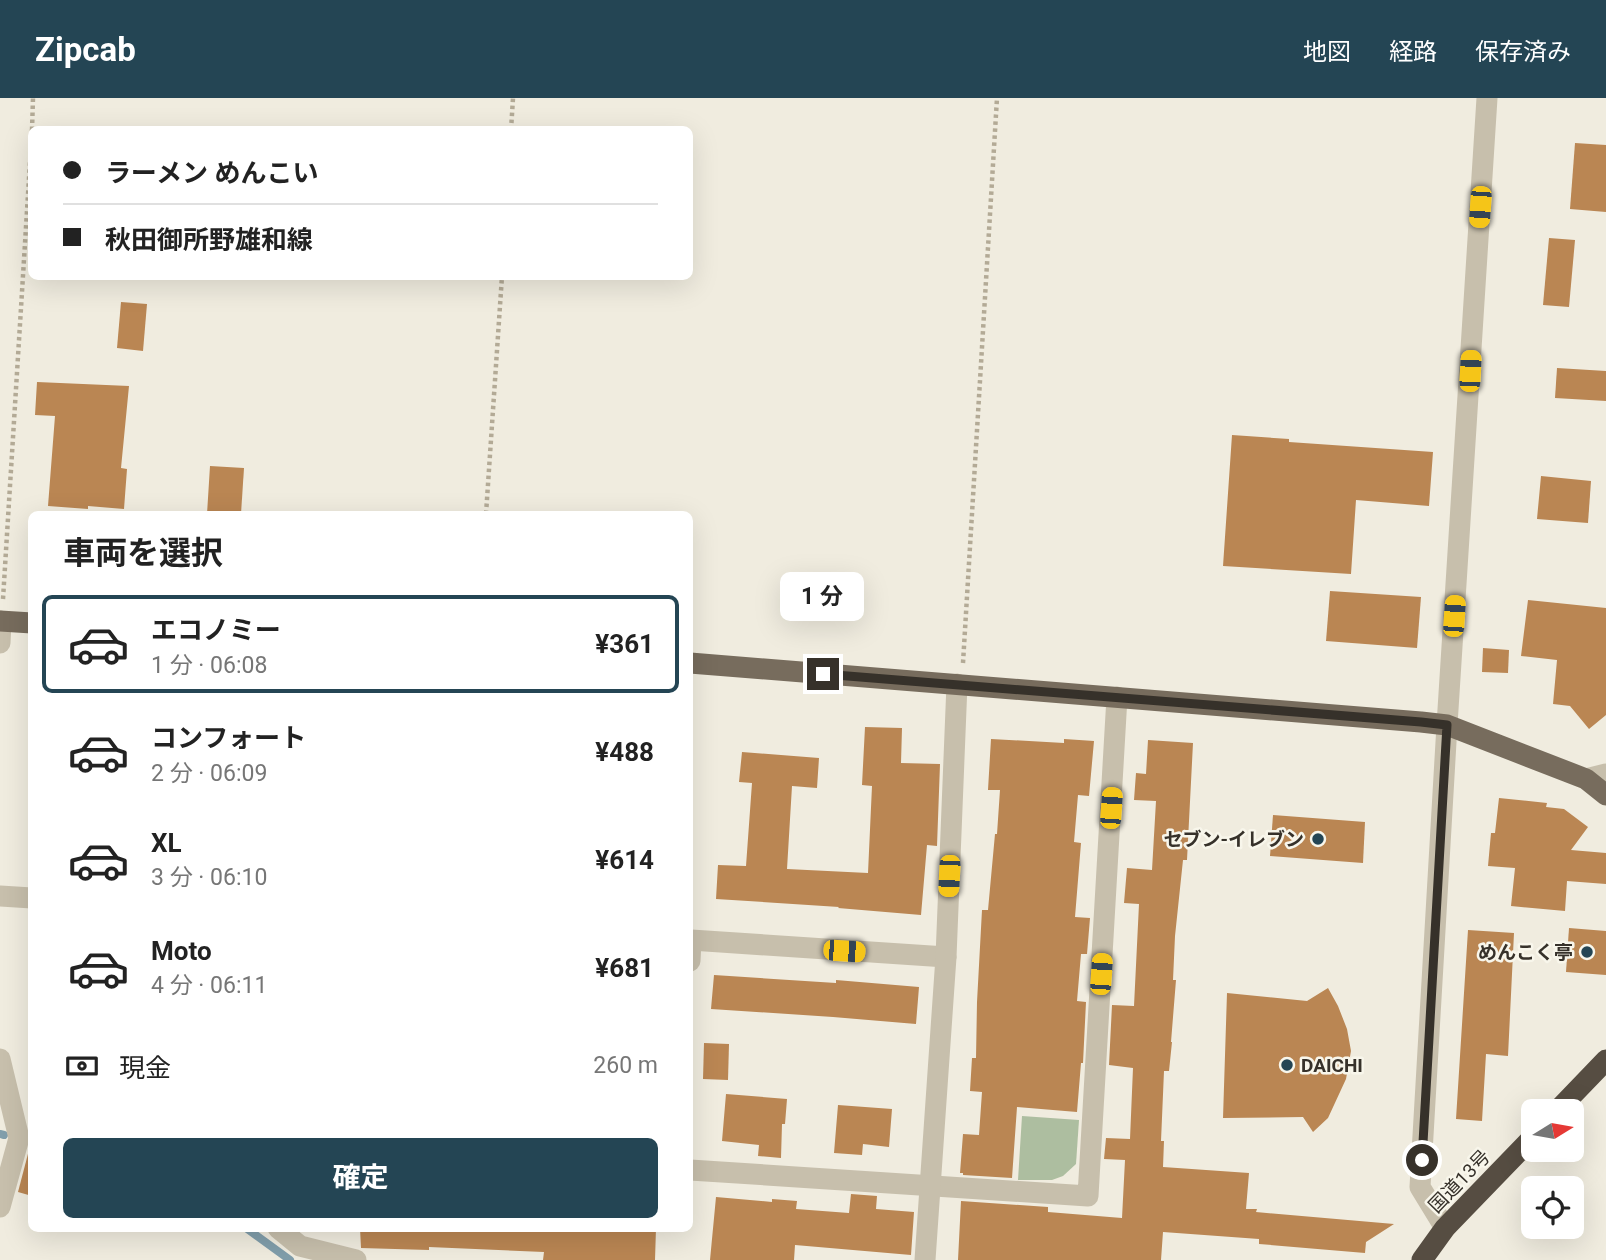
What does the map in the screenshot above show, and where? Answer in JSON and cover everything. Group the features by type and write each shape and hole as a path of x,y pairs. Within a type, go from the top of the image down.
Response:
{"highway":[{"path":"1569,1099 1606,1060"},
{"name":"国道13号","path":"1422,1260 1445,1228 1521,1149"}],"main road":[{"path":"1,621 28,623"},
{"path":"693,663 1447,725 1596,777 1606,795"}],"street":[{"path":"1445,1228 1420,1187 1487,98"},
{"path":"0,643 1,621"},
{"path":"925,1260 946,957 960,684"},
{"path":"693,1170 1088,1196 1117,697"},
{"path":"0,896 28,898"},
{"path":"693,947 946,957"},
{"path":"0,1059 25,1139 0,1207"},
{"path":"283,1232 300,1246 356,1260"}],"path":[{"path":"32,126 33,98"},
{"path":"511,126 513,98"},
{"path":"960,684 997,98"},
{"path":"1,621 28,193"},
{"path":"486,511 502,280"}],"green space":[{"path":"1022,1116 1079,1120 1076,1164 1063,1176 1052,1180 1018,1180"}],"building":[{"path":"1575,143 1606,145 1606,212 1570,209"},
{"path":"1549,238 1575,240 1569,307 1543,305"},
{"path":"121,302 147,304 143,351 117,348"},
{"path":"1557,368 1606,371 1606,401 1555,398"},
{"path":"37,382 129,386 121,468 127,469 124,509 48,506 55,416 35,415"},
{"path":"1232,435 1289,439 1289,442 1433,452 1429,506 1356,500 1351,574 1223,566"},
{"path":"210,466 244,468 241,511 207,511"},
{"path":"1541,476 1591,481 1588,523 1537,519"},
{"path":"1330,591 1421,597 1417,648 1326,641"},
{"path":"1528,600 1606,608 1606,715 1589,729 1570,706 1553,704 1557,660 1521,656"},
{"path":"1483,648 1509,650 1508,673 1482,672"},
{"path":"865,727 902,728 901,763 940,764 937,846 927,845 921,915 716,899 718,865 746,866 752,783 739,782 742,752 819,758 817,788 792,786 787,869 868,873 872,786 862,785"},
{"path":"991,739 1064,743 1064,739 1094,741 1089,796 1078,795 1074,842 1081,843 1075,917 1090,918 1087,954 1081,954 1077,1001 1086,1002 1077,1112 1017,1107 1012,1178 960,1173 963,1134 979,1135 982,1092 970,1091 972,1058 976,1058 982,910 988,910 1000,790 988,790"},
{"path":"1148,740 1193,743 1187,860 1183,860 1175,936 1173,980 1176,980 1172,1042 1169,1071 1164,1071 1161,1141 1164,1141 1163,1167 1249,1173 1246,1209 1257,1209 1256,1212 1394,1224 1366,1242 1365,1253 1259,1244 1259,1239 1163,1232 1161,1260 958,1260 961,1201 1048,1207 1048,1212 1122,1218 1125,1160 1104,1159 1106,1138 1130,1139 1133,1068 1109,1065 1112,1005 1134,1006 1139,904 1124,903 1127,868 1152,870 1156,801 1134,800 1136,773 1146,774"},
{"path":"1499,798 1547,803 1546,807 1564,809 1588,827 1571,850 1606,853 1606,884 1567,881 1565,911 1511,906 1515,868 1488,866 1491,833 1495,833"},
{"name":"セブン-イレブン","path":"1273,815 1365,822 1363,863 1270,856"},
{"name":"めんこく亭","path":"1569,928 1606,931 1606,975 1566,972"},
{"path":"1468,930 1514,933 1508,1056 1486,1054 1482,1121 1456,1119"},
{"path":"714,975 836,983 836,980 919,987 916,1024 711,1009"},
{"name":"DAICHI","path":"1328,988 1347,1029 1351,1051 1346,1079 1328,1118 1313,1132 1303,1117 1223,1118 1227,993 1307,1001"},
{"path":"704,1043 729,1044 728,1080 703,1079"},
{"path":"726,1094 787,1099 785,1124 782,1124 781,1158 758,1156 759,1145 722,1141"},
{"path":"838,1105 892,1109 889,1147 863,1144 862,1155 834,1153"},
{"path":"28,1154 28,1195 18,1192"},
{"path":"851,1194 877,1196 876,1209 914,1212 911,1255 795,1245 794,1260 710,1260 716,1197 772,1202 772,1199 797,1201 796,1209 849,1213"},
{"path":"360,1232 656,1232 655,1260 543,1260 544,1252 429,1247 429,1250 361,1248"}],"waterway":[{"path":"0,1134 4,1135"},
{"path":"252,1232 290,1260"}],"place":[{"name":"セブン-イレブン","path":"1318,839"},
{"name":"めんこく亭","path":"1587,952"},
{"name":"DAICHI","path":"1287,1065"}],"route":[{"path":"823,674 1447,725 1422,1160"}]}
